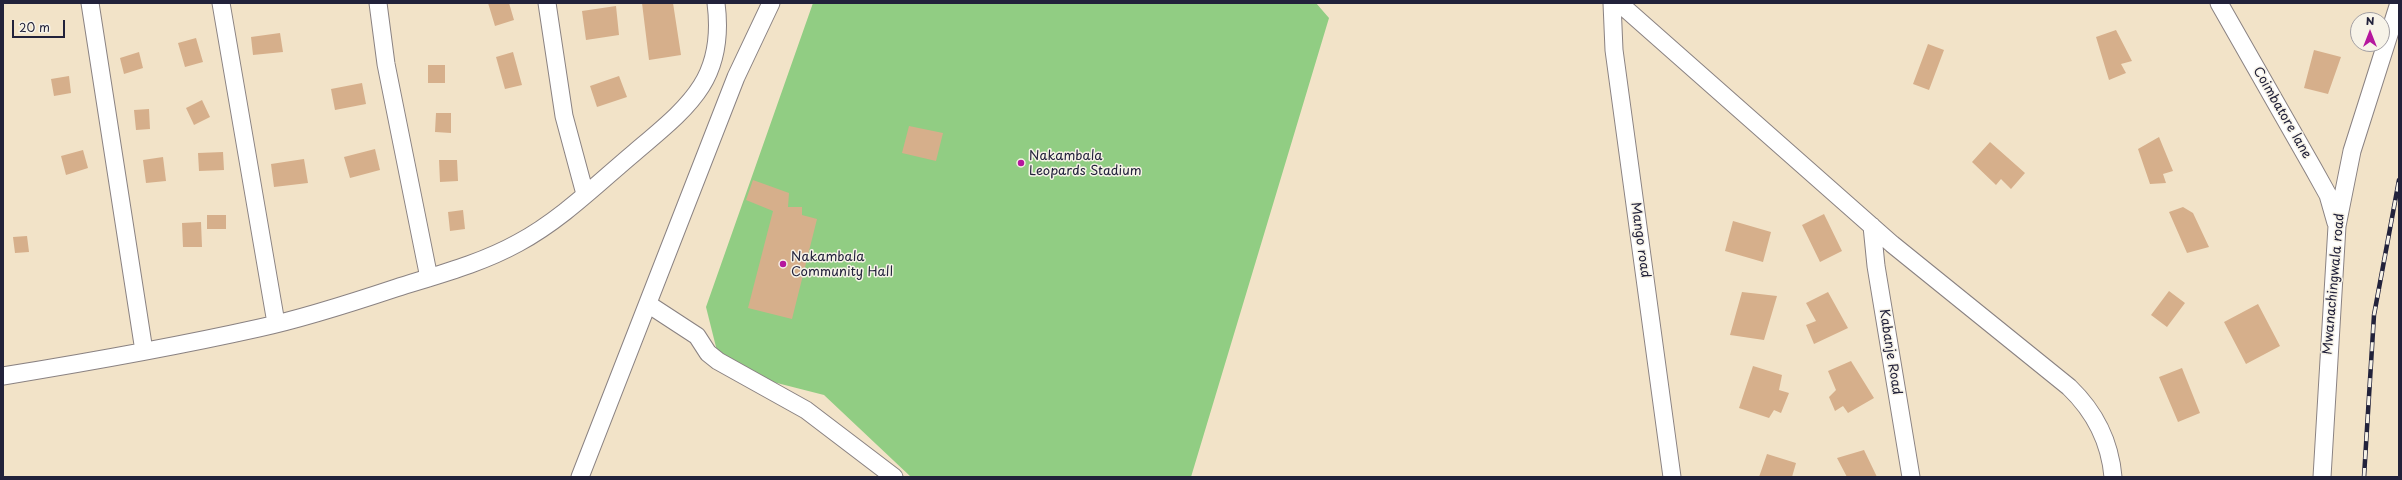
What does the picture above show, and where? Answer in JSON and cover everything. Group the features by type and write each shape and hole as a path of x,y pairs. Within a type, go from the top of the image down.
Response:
{"street":[{"path":"90,3 144,351"},
{"path":"221,3 276,323"},
{"path":"378,3 386,64 429,278"},
{"path":"547,3 564,116 585,194"},
{"path":"3,376 144,351 276,323 478,262 518,243 549,224 670,122 697,94 714,64 719,26 716,3"},
{"path":"580,477 736,77 772,3"},
{"name":"Mango road","path":"1612,3 1614,50 1672,477"},
{"path":"1619,3 1872,226 2083,400 2092,412 2112,460 2113,477"},
{"name":"Coimbatore lane","path":"2219,3 2328,195 2337,226"},
{"name":"Mwanachingwala road","path":"2322,477 2337,226 2352,151 2399,3"},
{"path":"714,64 736,77"},
{"name":"Kabanje Road","path":"1872,226 1878,282 1910,477"},
{"path":"648,304 697,336 708,353 718,361 806,410 894,477"}],"green space":[{"name":"Nakambala Leopards Stadium","path":"813,3 1316,3 1329,18 1191,477 911,477 824,395 773,382 717,351 706,307"}],"building":[{"path":"488,3 509,3 514,20 495,26"},
{"path":"642,3 673,3 681,55 649,60"},
{"path":"616,6 619,35 586,40 582,11"},
{"path":"2116,30 2132,61 2121,64 2126,73 2109,80 2096,37"},
{"path":"280,33 283,52 253,55 251,37"},
{"path":"196,38 203,62 185,67 178,43"},
{"path":"1928,44 1944,50 1929,90 1913,84"},
{"path":"2314,50 2341,57 2328,94 2304,88"},
{"path":"139,52 143,68 124,74 120,58"},
{"path":"513,52 522,85 505,89 496,57"},
{"path":"428,65 445,65 445,83 428,83"},
{"path":"69,76 71,93 54,96 51,79"},
{"path":"619,76 627,97 597,107 590,86"},
{"path":"362,83 366,104 335,110 331,89"},
{"path":"202,100 210,117 194,125 186,108"},
{"path":"149,109 150,129 136,130 134,110"},
{"path":"436,113 451,113 451,133 435,132"},
{"path":"909,126 943,133 936,161 902,153"},
{"path":"2159,137 2173,171 2163,174 2166,183 2150,184 2138,149"},
{"path":"1990,142 2025,173 2011,189 2001,179 1996,185 1972,162"},
{"path":"375,149 380,170 350,178 344,157"},
{"path":"83,150 88,168 66,175 61,156"},
{"path":"223,152 224,170 199,171 198,153"},
{"path":"163,157 166,181 146,183 143,160"},
{"path":"304,159 308,183 274,187 271,164"},
{"path":"439,160 457,160 458,181 440,182"},
{"name":"Nakambala Community Hall","path":"753,180 789,193 788,207 802,207 802,215 817,219 792,319 748,308 773,211 746,200"},
{"path":"2183,207 2193,213 2209,247 2187,253 2169,212"},
{"path":"463,210 465,229 450,231 448,212"},
{"path":"1824,214 1842,251 1820,262 1802,225"},
{"path":"207,215 226,215 226,229 207,229"},
{"path":"1733,221 1771,232 1763,262 1725,251"},
{"path":"201,222 202,247 183,247 182,223"},
{"path":"27,236 29,252 15,253 13,237"},
{"path":"2169,291 2185,303 2167,327 2151,315"},
{"path":"1742,292 1777,296 1764,340 1730,335"},
{"path":"1828,292 1848,328 1814,344 1806,325 1816,321 1806,303"},
{"path":"2258,304 2280,346 2246,364 2224,322"},
{"path":"1851,361 1874,398 1848,413 1843,406 1835,411 1829,397 1836,390 1828,371"},
{"path":"1753,366 1782,375 1779,390 1789,393 1781,413 1774,410 1769,418 1739,408"},
{"path":"2182,368 2200,413 2178,422 2159,377"},
{"path":"1864,450 1877,477 1847,477 1837,458"},
{"path":"1767,454 1796,463 1792,477 1759,477"}],"railway":[{"path":"2364,477 2374,315 2399,180"}],"place":[{"name":"Nakambala Leopards Stadium","path":"1021,163"},
{"name":"Nakambala Community Hall","path":"783,264"}]}
